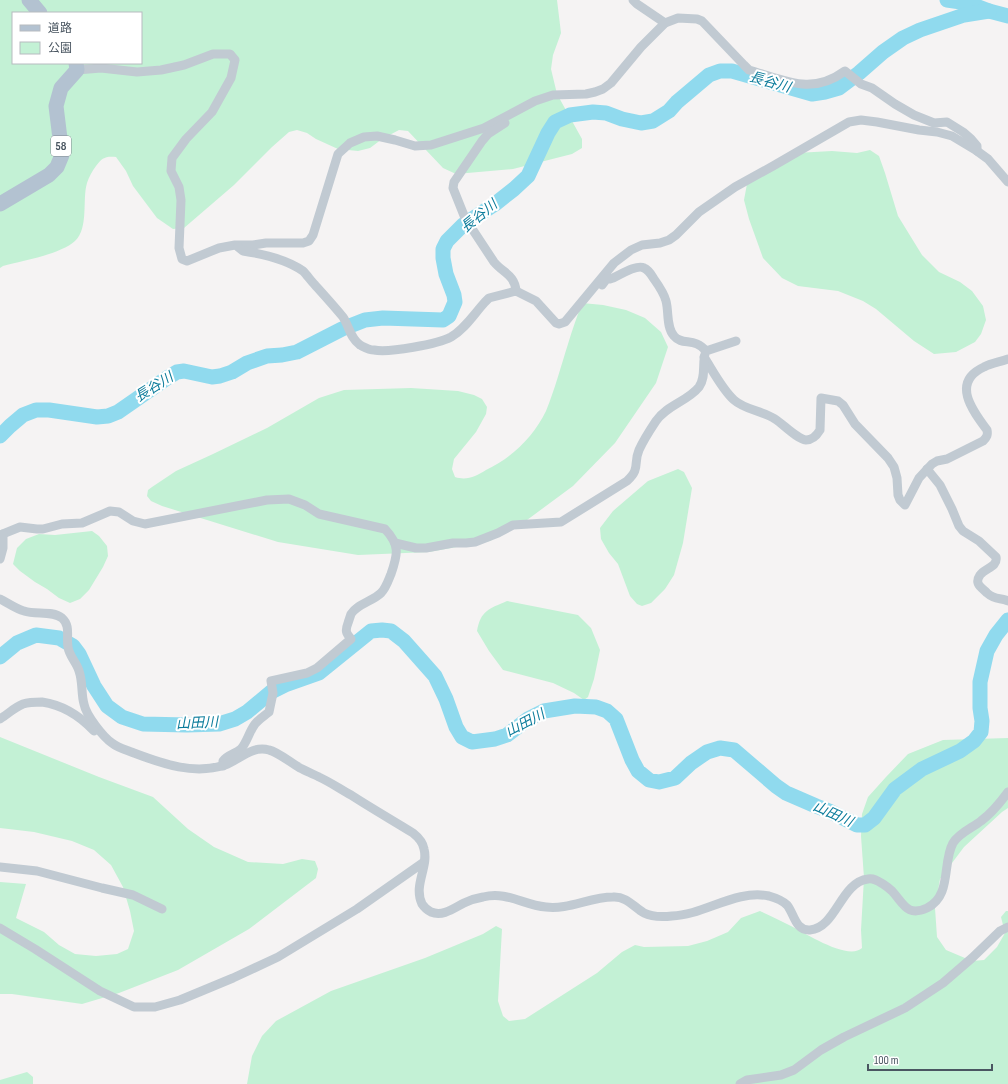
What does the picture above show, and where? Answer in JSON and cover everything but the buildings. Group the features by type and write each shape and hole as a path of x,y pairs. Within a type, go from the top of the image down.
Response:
{"main road":[{"path":"29,0 39,12"},
{"name":"58","path":"0,204 49,175 57,167 62,155 56,106 61,88 76,66"}],"street":[{"path":"633,0 665,23"},
{"path":"76,66 137,72 161,70 184,65 213,54 230,54 235,60 231,78 212,112 186,139 172,158 171,171 179,187 181,200 179,248 182,259 188,261 219,248 235,245 303,243 313,236 338,154 350,143 364,137 377,136 415,146 432,145 484,128 535,101 553,95 586,94 603,89 611,83 641,47 665,23 678,18 697,19 702,21 750,70 799,85 818,84 829,81 845,71 861,84 872,88 894,104 914,115 934,123 947,122 963,132 977,146 977,150"},
{"path":"513,113 506,122 488,134 482,141 454,182 453,188 465,218 494,262 513,280 516,291"},
{"path":"235,245 243,251 283,261 303,272 339,312 353,338 359,344 373,350 380,351 416,347 442,341 457,332 489,298 516,291 536,301 556,323 559,324 565,322 614,263 631,250 642,245 660,243 669,240 699,212 735,187 849,122 861,120 877,122 952,136 977,150 988,159 1008,182"},
{"path":"570,316 576,313 617,266 630,254 631,250"},
{"path":"608,277 610,279 640,267 648,271 662,290 666,301 670,329 673,336 679,341 698,344 728,393 735,401 774,418 800,438 807,440 818,434 820,430 821,398 838,401 843,405 855,424 888,458 894,467 897,478 898,495 905,506 919,478 932,464 937,461 947,460 986,438 988,434 987,430 970,406 966,386 969,379 983,367 1008,359"},
{"path":"705,354 736,341"},
{"path":"396,543 416,548 426,548 453,543 475,542 513,525 561,522 627,481 632,476 636,470 639,450 657,420 664,412 692,394 700,386 704,377 705,354"},
{"path":"927,470 940,485 952,508 959,526 963,531 979,541 997,559 994,565 983,572 978,579 977,581 979,586 991,597 1005,599 1008,601"},
{"path":"0,559 3,548 1,535 20,527 43,529 62,524 82,523 110,511 119,512 133,521 145,524 267,500 289,499 319,514 385,529 396,543 396,561 386,587 381,594 355,610 351,615 345,629 346,633 351,639 318,668 307,673 271,681 272,690 269,712 260,718 254,725 242,748 226,757 223,761 223,766"},
{"path":"0,599 22,611 50,614 64,620 68,633 70,653 79,670 84,705 91,719 112,744 173,766 194,769 208,769 223,766 251,751 261,748 270,750 299,768 320,777 413,833 420,839 424,846 424,862 419,886 420,898 424,907 430,912 448,912 466,902 485,896 504,895 544,907 556,908 615,896 629,901 644,912 654,916 672,916 688,914 728,900 752,896 768,896 780,899 788,906 801,928 808,930 817,928 827,921 851,888 858,882 868,879 877,880 891,890 905,908 910,911 918,910 928,907 939,898 945,884 950,850 953,843 958,837 981,822 998,807 1008,792"},
{"path":"0,719 24,703 50,703 68,710 81,718 98,734 103,735"},
{"path":"0,928 100,992 134,1007 155,1007 180,1000 278,957 356,909 424,862"},
{"path":"0,867 37,871 133,895 162,909"},
{"path":"740,1084 747,1080 781,1075 794,1070 821,1050 905,1008 943,983 972,958 1000,930 1008,927"}],"green space":[{"path":"0,0 557,0 561,33 553,55 551,69 557,94 582,139 582,148 572,154 513,169 456,174 443,168 408,131 399,130 382,139 370,148 358,151 338,149 316,139 307,133 297,130 289,132 234,185 184,228 173,229 157,218 133,186 126,171 116,157 106,157 98,163 88,181 84,221 82,229 75,241 61,250 0,268"},
{"path":"870,150 879,156 898,216 922,255 939,272 960,282 972,291 983,306 986,320 981,334 975,342 956,352 934,354 914,341 876,309 863,301 838,291 798,286 782,278 763,258 744,200 747,184 796,153 832,151 857,153"},
{"path":"582,303 603,305 626,310 645,318 661,332 668,347 656,383 615,443 573,486 527,520 490,541 429,552 358,555 278,542 162,506 151,501 147,496 148,490 176,471 267,428 319,398 344,390 411,388 458,391 474,395 482,399 487,407 486,414 476,432 454,459 452,469 455,477 467,478 475,476 496,465 513,453 529,437 541,420 552,394"},
{"path":"678,469 684,472 692,488 683,543 674,575 665,589 651,603 642,606 637,604 630,596 618,564 609,553 601,539 600,528 613,511 648,481"},
{"path":"92,531 99,536 107,546 108,556 89,590 80,599 70,603 59,598 20,571 13,564 17,548 26,539 39,534 55,535"},
{"path":"507,601 578,615 591,628 600,650 594,679 588,697 584,700 574,693 553,683 503,670 477,631 481,619 487,611"},
{"path":"0,737 153,797 188,829 214,847 248,862 283,864 302,859 315,861 318,869 316,878 249,929 178,970 119,993 82,1004 12,994 0,994 0,882 26,884 16,918 44,932 59,945 75,954 96,956 117,954 128,949 134,931 123,887 111,865 94,850 72,841 34,832 0,828"},
{"path":"1008,738 1008,808 964,847 940,879 935,908 937,937 946,950 972,961 984,960 997,947 1005,933 1001,917 1006,911 1008,911 1008,1084 247,1084 252,1056 262,1036 276,1021 331,991 425,958 483,934 496,926 502,929 498,1001 503,1016 509,1021 525,1019 597,973 622,952 635,945 644,947 688,946 707,941 728,932 741,918 760,911 837,949 856,951 862,948 861,930 864,878 861,836 862,814 868,797 908,754 943,740"},
{"path":"27,1072 33,1077 33,1084 0,1084 0,1080"}],"waterway":[{"path":"947,0 968,3 1008,16"},
{"name":"長谷川","path":"0,436 23,415 36,410 49,410 97,417 108,416 118,412 177,372 184,371 212,377 220,376 232,372 247,363 267,356 297,352 342,329 365,320 383,318 443,320 449,316 455,302 446,274 443,258 443,249 447,241 463,225 495,204 528,176 548,133 555,122 570,115 593,112 606,113 622,119 641,123 653,121 669,111 677,102 709,75 720,71 732,71 812,94 825,92 839,88 883,52 903,38 920,30 964,15 989,11"},
{"name":"山田川","path":"0,657 17,643 36,635 59,638 73,646 79,654 94,686 107,706 122,717 143,724 219,724 235,719 247,712 271,692 285,685 319,673 371,631 391,631 404,641 435,676 446,699 456,727 462,737 472,742 495,739 507,735 528,719 544,711 575,706 596,707 607,711 616,719 632,760 638,771 649,780 659,782 675,778 691,763 707,752 720,748 734,750 786,793 829,811 857,825 865,825 874,818 895,789 922,769 960,751 974,741 981,732 982,721 980,708 980,682 987,651 996,635 1008,620"}]}
